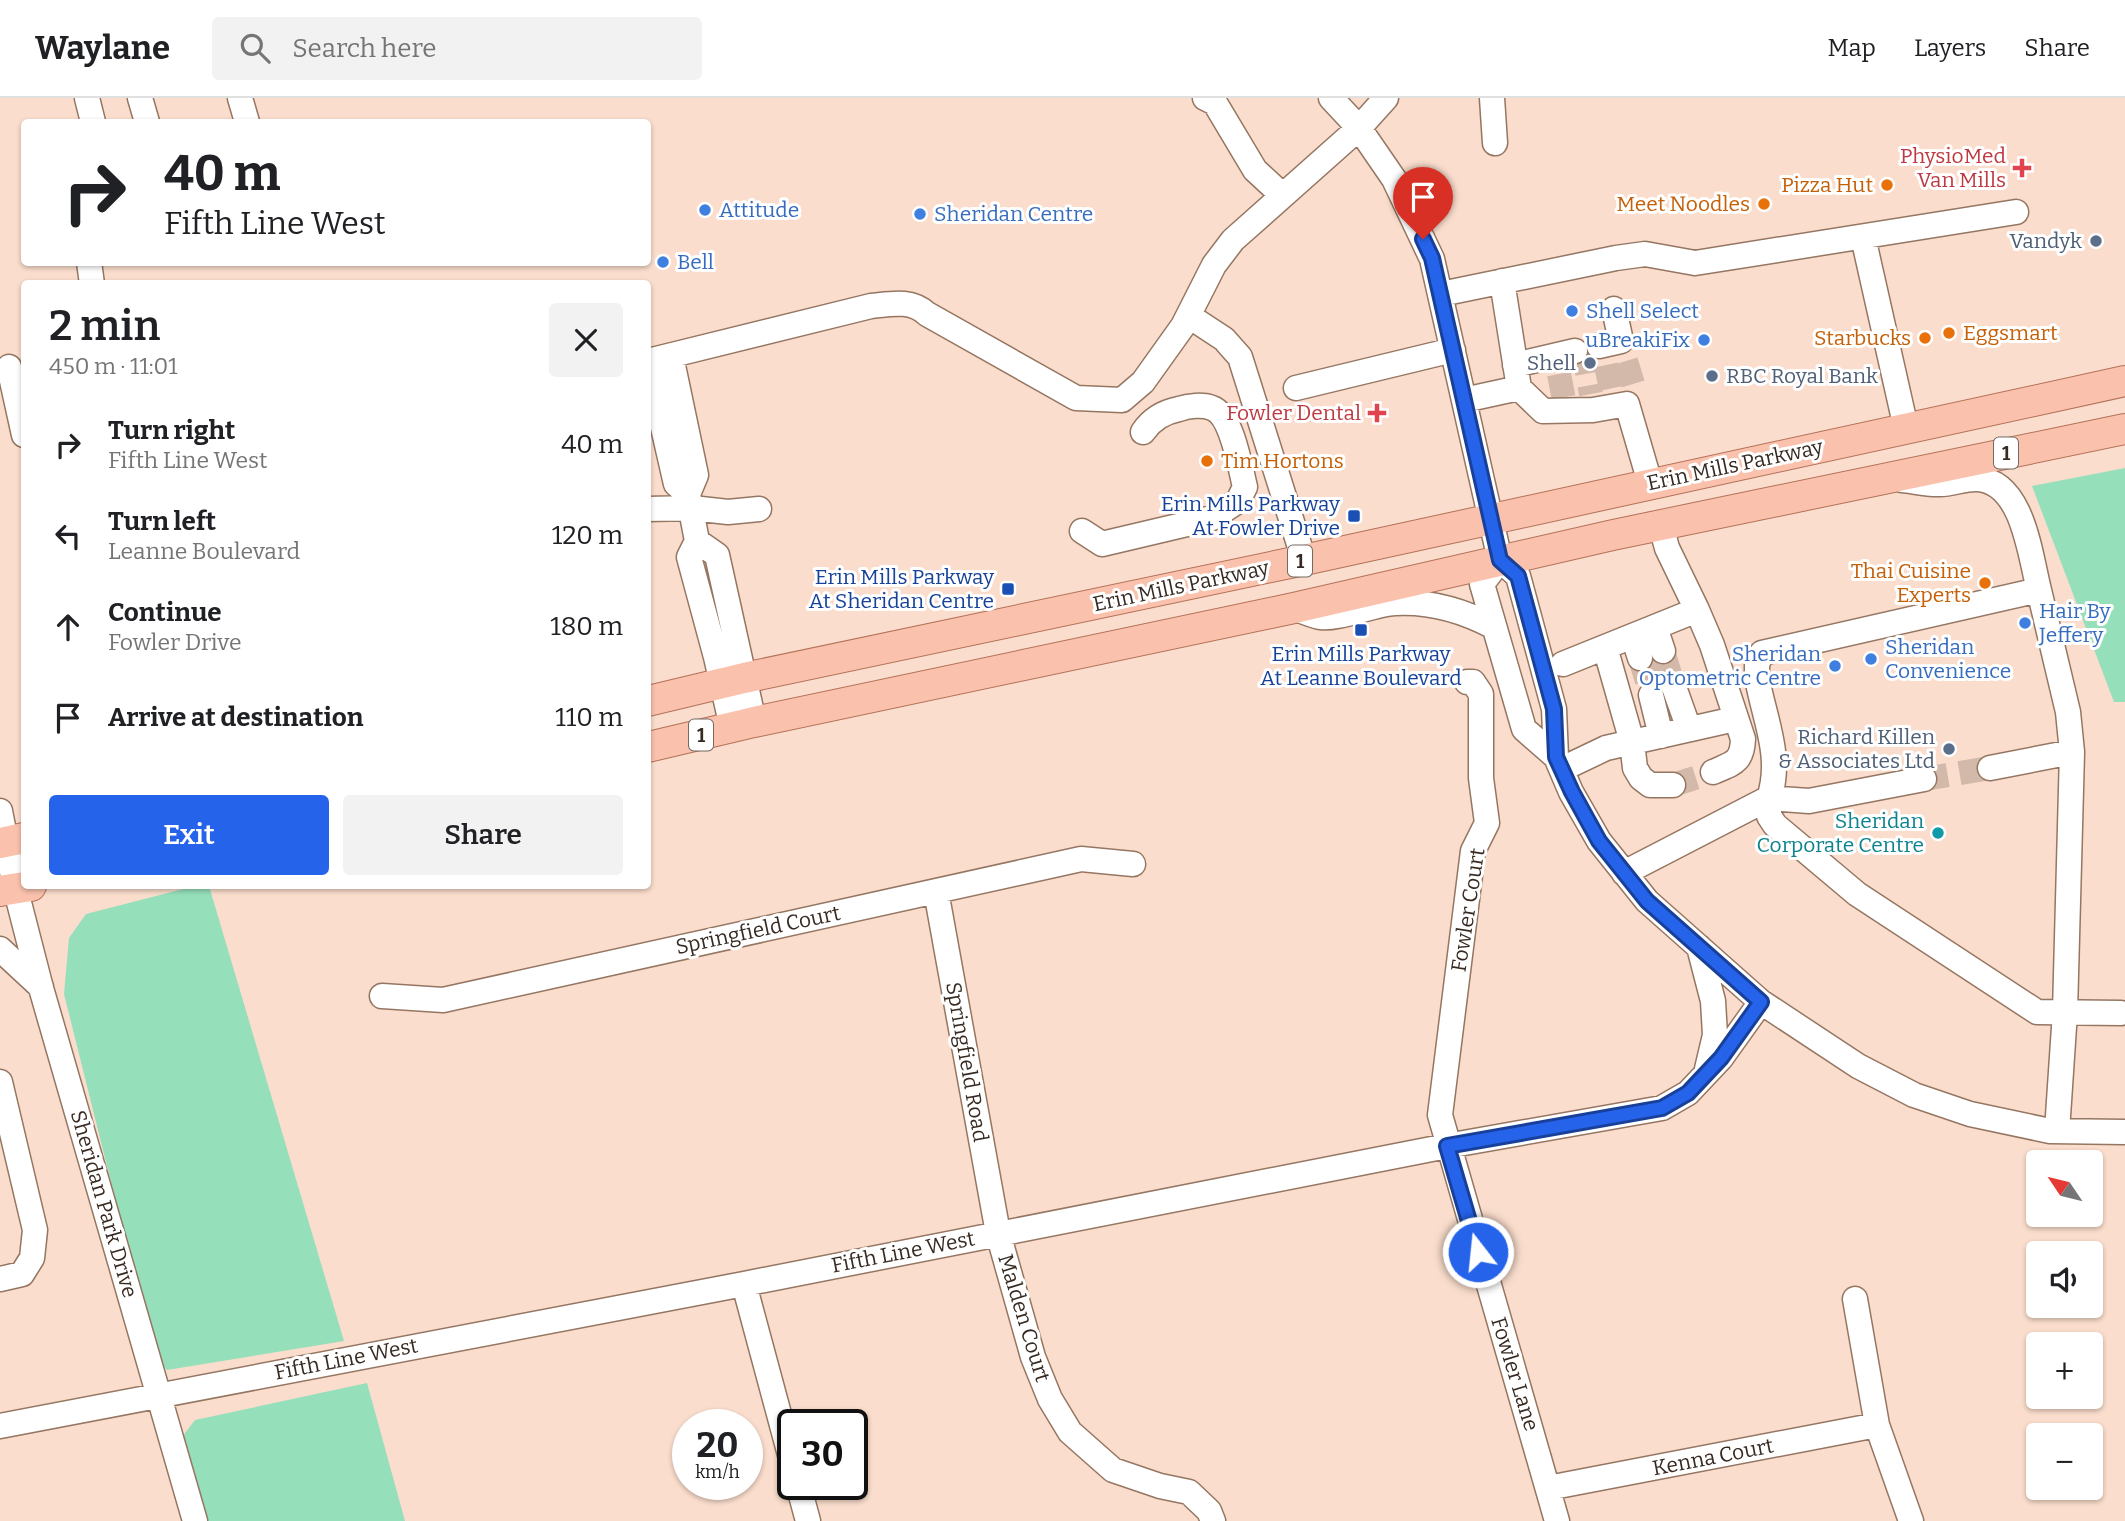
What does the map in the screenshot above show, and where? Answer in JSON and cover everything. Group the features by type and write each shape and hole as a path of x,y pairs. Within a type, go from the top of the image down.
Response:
{"main road":[{"name":"Erin Mills Parkway","path":"651,700 2125,382"},
{"name":"Erin Mills Parkway","path":"651,746 1294,608 1500,560 2125,429"}],"street":[{"path":"87,98 92,119"},
{"path":"140,98 146,119"},
{"path":"240,98 246,119"},
{"path":"1205,98 1215,103 1255,170 1282,195"},
{"path":"1331,98 1359,128 1394,179 1432,258 1500,560 1518,576 1554,709 1559,763 1599,841 1647,901 1761,1002 1858,1066 1914,1095 1970,1114 2057,1131 2125,1132"},
{"path":"743,725 733,681 716,657 689,557 697,541 690,501 696,475 658,359 870,306 908,303 1076,398 1122,400 1143,382 1189,316 1214,265 1233,240 1359,128 1386,98"},
{"path":"1492,98 1495,143"},
{"path":"1441,294 1645,254 1695,263 2017,212"},
{"path":"1863,237 1906,428"},
{"path":"1502,281 1517,377 1543,411 1565,406 1611,377"},
{"path":"1614,309 1611,377 1650,484"},
{"path":"1189,316 1224,339 1240,357 1304,560"},
{"path":"1296,387 1453,350"},
{"path":"1464,400 1563,360"},
{"path":"11,367 21,419"},
{"path":"1082,531 1102,544 1212,518 1238,501 1245,487 1227,421 1212,408 1188,406 1168,411 1147,425 1143,432"},
{"path":"1888,478 1940,484 1968,479 1985,480 2003,490 2019,513 2039,590 2068,712 2072,752 2065,1012 2057,1131"},
{"path":"651,508 690,501 728,512 760,509"},
{"path":"1661,526 1667,548 1712,645 1743,740 1742,753 1735,762 1713,772"},
{"path":"1500,560 1482,584 1494,627 1524,729 1559,763"},
{"path":"2039,590 1762,653 1757,664 1757,678 1776,772 1769,798 1769,816 1775,825 1857,894 2036,1012 2121,1013"},
{"path":"1294,608 1322,618 1394,603 1415,604 1450,609 1494,627"},
{"path":"1563,664 1605,647 1648,643 1697,610"},
{"path":"1605,647 1632,742 1635,768 1641,778 1650,785 1673,785"},
{"name":"Fowler Court","path":"1447,1146 1440,1115 1441,1102 1473,851 1487,822 1481,778 1481,694 1473,682 1467,682"},
{"path":"1661,736 1663,691 1689,729"},
{"path":"1559,763 1606,748 1735,719"},
{"path":"1990,768 2072,752"},
{"path":"1624,873 1769,798 1809,801 1924,779"},
{"name":"Sheridan Park Drive","path":"0,811 10,841 15,888 41,988 195,1521"},
{"name":"Springfield Court","path":"382,996 443,1000 1081,859 1133,864"},
{"name":"Springfield Road","path":"936,891 998,1233"},
{"path":"1699,946 1712,993 1715,1035 1706,1073"},
{"path":"0,949 41,988"},
{"name":"Fifth Line West","path":"0,1426 1447,1146 1662,1108 1688,1093 1721,1058 1761,1002"},
{"path":"0,1082 35,1230 32,1258 22,1274 0,1279"},
{"name":"Fowler Lane","path":"1447,1146 1557,1521"},
{"name":"Malden Court","path":"998,1233 1033,1357 1050,1399 1070,1432 1113,1471 1189,1492 1209,1511 1213,1521"},
{"path":"744,1284 778,1409"},
{"path":"1855,1298 1877,1425 1911,1521"},
{"name":"Kenna Court","path":"1548,1488 1877,1425"},
{"path":"802,1500 808,1521"}],"green space":[{"path":"2125,468 2125,702 2114,702 2032,486"},
{"path":"183,889 210,889 344,1341 167,1370 155,1358 64,994 69,938 86,914"},
{"path":"367,1383 405,1521 202,1521 180,1445 195,1420"}],"tunnel":[{"path":"1583,350 1591,394"},
{"path":"1626,361 1633,384"},
{"path":"1606,365 1611,389"},
{"path":"1559,374 1564,400"},
{"path":"1663,651 1674,687"},
{"path":"1640,658 1651,695"},
{"path":"1924,779 1990,768"},
{"path":"1673,785 1713,772"}],"place":[{"name":"PhysioMed Van Mills","path":"2022,168"},
{"name":"Pizza Hut","path":"1887,185"},
{"name":"Meet Noodles","path":"1764,204"},
{"name":"Attitude","path":"705,210"},
{"name":"Sheridan Centre","path":"920,214"},
{"name":"Vandyk","path":"2096,241"},
{"name":"Bell","path":"663,262"},
{"name":"Shell Select","path":"1572,311"},
{"name":"Eggsmart","path":"1949,333"},
{"name":"Starbucks","path":"1925,338"},
{"name":"uBreakiFix","path":"1704,340"},
{"name":"Shell","path":"1590,363"},
{"name":"RBC Royal Bank","path":"1712,376"},
{"name":"Fowler Dental","path":"1377,413"},
{"name":"Tim Hortons","path":"1207,461"},
{"name":"Erin Mills Parkway At Fowler Drive","path":"1354,516"},
{"name":"Thai Cuisine Experts","path":"1985,583"},
{"name":"Erin Mills Parkway At Sheridan Centre","path":"1008,589"},
{"name":"Hair By Jeffery","path":"2025,623"},
{"name":"Erin Mills Parkway At Leanne Boulevard","path":"1361,630"},
{"name":"Sheridan Convenience","path":"1871,659"},
{"name":"Sheridan Optometric Centre","path":"1835,666"},
{"name":"Richard Killen & Associates Ltd","path":"1949,749"},
{"name":"Sheridan Corporate Centre","path":"1938,833"}],"route":[{"path":"1423,239 1432,258 1500,560 1518,576 1554,709 1556,757 1599,841 1647,901 1761,1002 1721,1058 1688,1093 1662,1108 1447,1146 1478,1252"}]}
